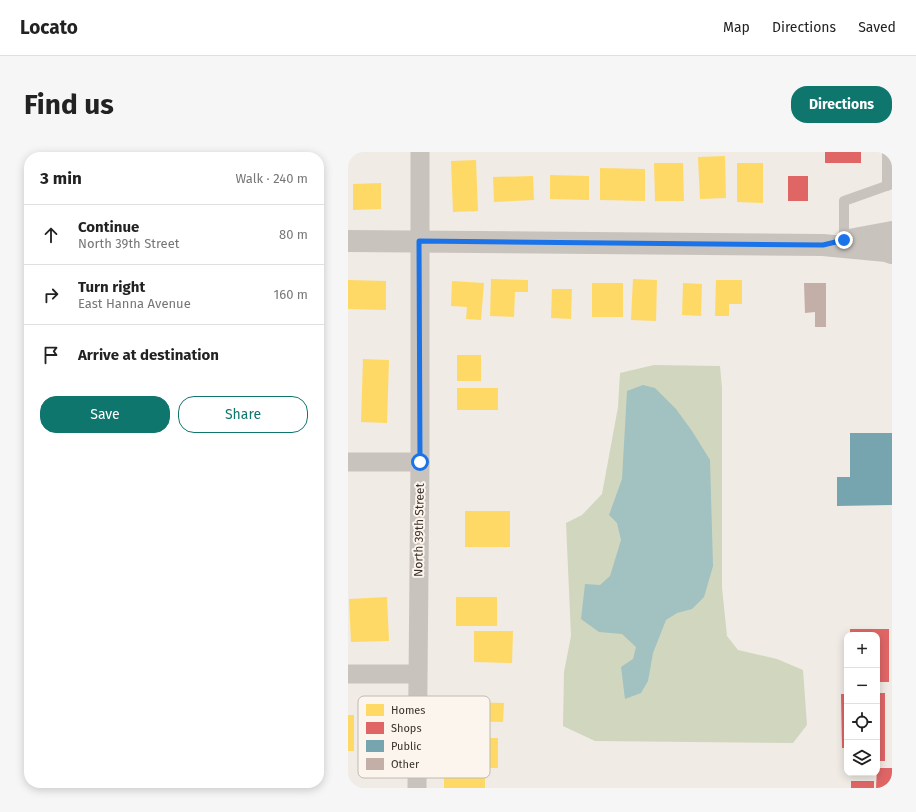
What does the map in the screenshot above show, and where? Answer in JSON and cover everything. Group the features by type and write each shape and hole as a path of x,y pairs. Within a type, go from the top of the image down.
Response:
{"street":[{"name":"North 39th Street","path":"417,696 420,462 420,152"},
{"path":"823,245 892,232"},
{"path":"348,241 823,245 886,251 892,253"},
{"path":"348,462 420,462"},
{"path":"348,674 417,674"}],"lane":[{"path":"844,240 844,201 890,185 886,152"}],"green space":[{"path":"654,365 720,366 722,388 722,588 727,636 738,650 777,659 803,670 807,725 793,743 595,741 563,726 564,672 571,636 566,523 582,515 602,494 618,407 620,373"}],"water":[{"path":"643,385 655,388 676,409 710,460 713,566 704,597 692,609 677,613 666,620 653,653 648,681 641,693 625,699 621,667 633,659 636,647 622,634 599,632 581,619 585,584 600,585 610,576 621,540 617,523 609,515 622,479 627,391"}],"building: Homes":[{"path":"725,156 726,198 700,199 698,157"},
{"path":"476,160 478,211 453,212 451,161"},
{"path":"654,163 683,163 684,201 655,201"},
{"path":"737,163 763,163 763,203 737,202"},
{"path":"600,168 645,169 645,201 600,200"},
{"path":"550,175 589,176 589,200 550,199"},
{"path":"533,176 534,200 494,202 493,177"},
{"path":"381,183 381,209 353,210 353,184"},
{"path":"491,279 528,280 528,292 515,292 514,317 490,316"},
{"path":"633,279 657,280 656,321 631,320"},
{"path":"348,280 386,281 386,310 348,309"},
{"path":"716,280 742,280 742,304 729,304 729,316 715,316"},
{"path":"452,281 484,283 481,320 466,319 467,307 451,306"},
{"path":"592,283 623,283 623,317 592,317"},
{"path":"683,283 702,284 701,316 682,315"},
{"path":"552,289 572,289 571,319 551,318"},
{"path":"457,355 481,355 481,381 457,381"},
{"path":"363,359 389,360 387,423 361,422"},
{"path":"457,388 498,388 498,410 457,410"},
{"path":"465,511 510,511 510,547 465,547"},
{"path":"387,597 389,641 351,642 349,599"},
{"path":"456,597 497,597 497,626 456,626"},
{"path":"474,631 513,631 512,663 474,662"},
{"path":"490,703 504,703 503,722 490,722"},
{"path":"348,715 354,715 354,751 348,751"},
{"path":"490,738 498,738 498,768 490,768"},
{"path":"444,778 485,778 485,788 444,788"}],"building: Shops":[{"path":"825,152 861,152 861,163 825,163"},
{"path":"788,176 808,176 808,201 788,201"},
{"path":"850,629 889,629 889,682 880,682 880,632 850,632"},
{"path":"880,693 885,693 885,761 880,761"},
{"path":"841,694 844,694 844,748 842,748"},
{"path":"880,768 892,768 892,788 876,788 877,776 880,776"},
{"path":"851,781 874,781 874,788 851,788"}],"building: Public":[{"path":"850,433 892,433 892,505 837,506 837,477 850,477"}],"building: Other":[{"path":"804,283 826,283 826,327 815,327 815,312 805,313"}],"route":[{"path":"420,462 419,241 823,245 844,240"}]}
